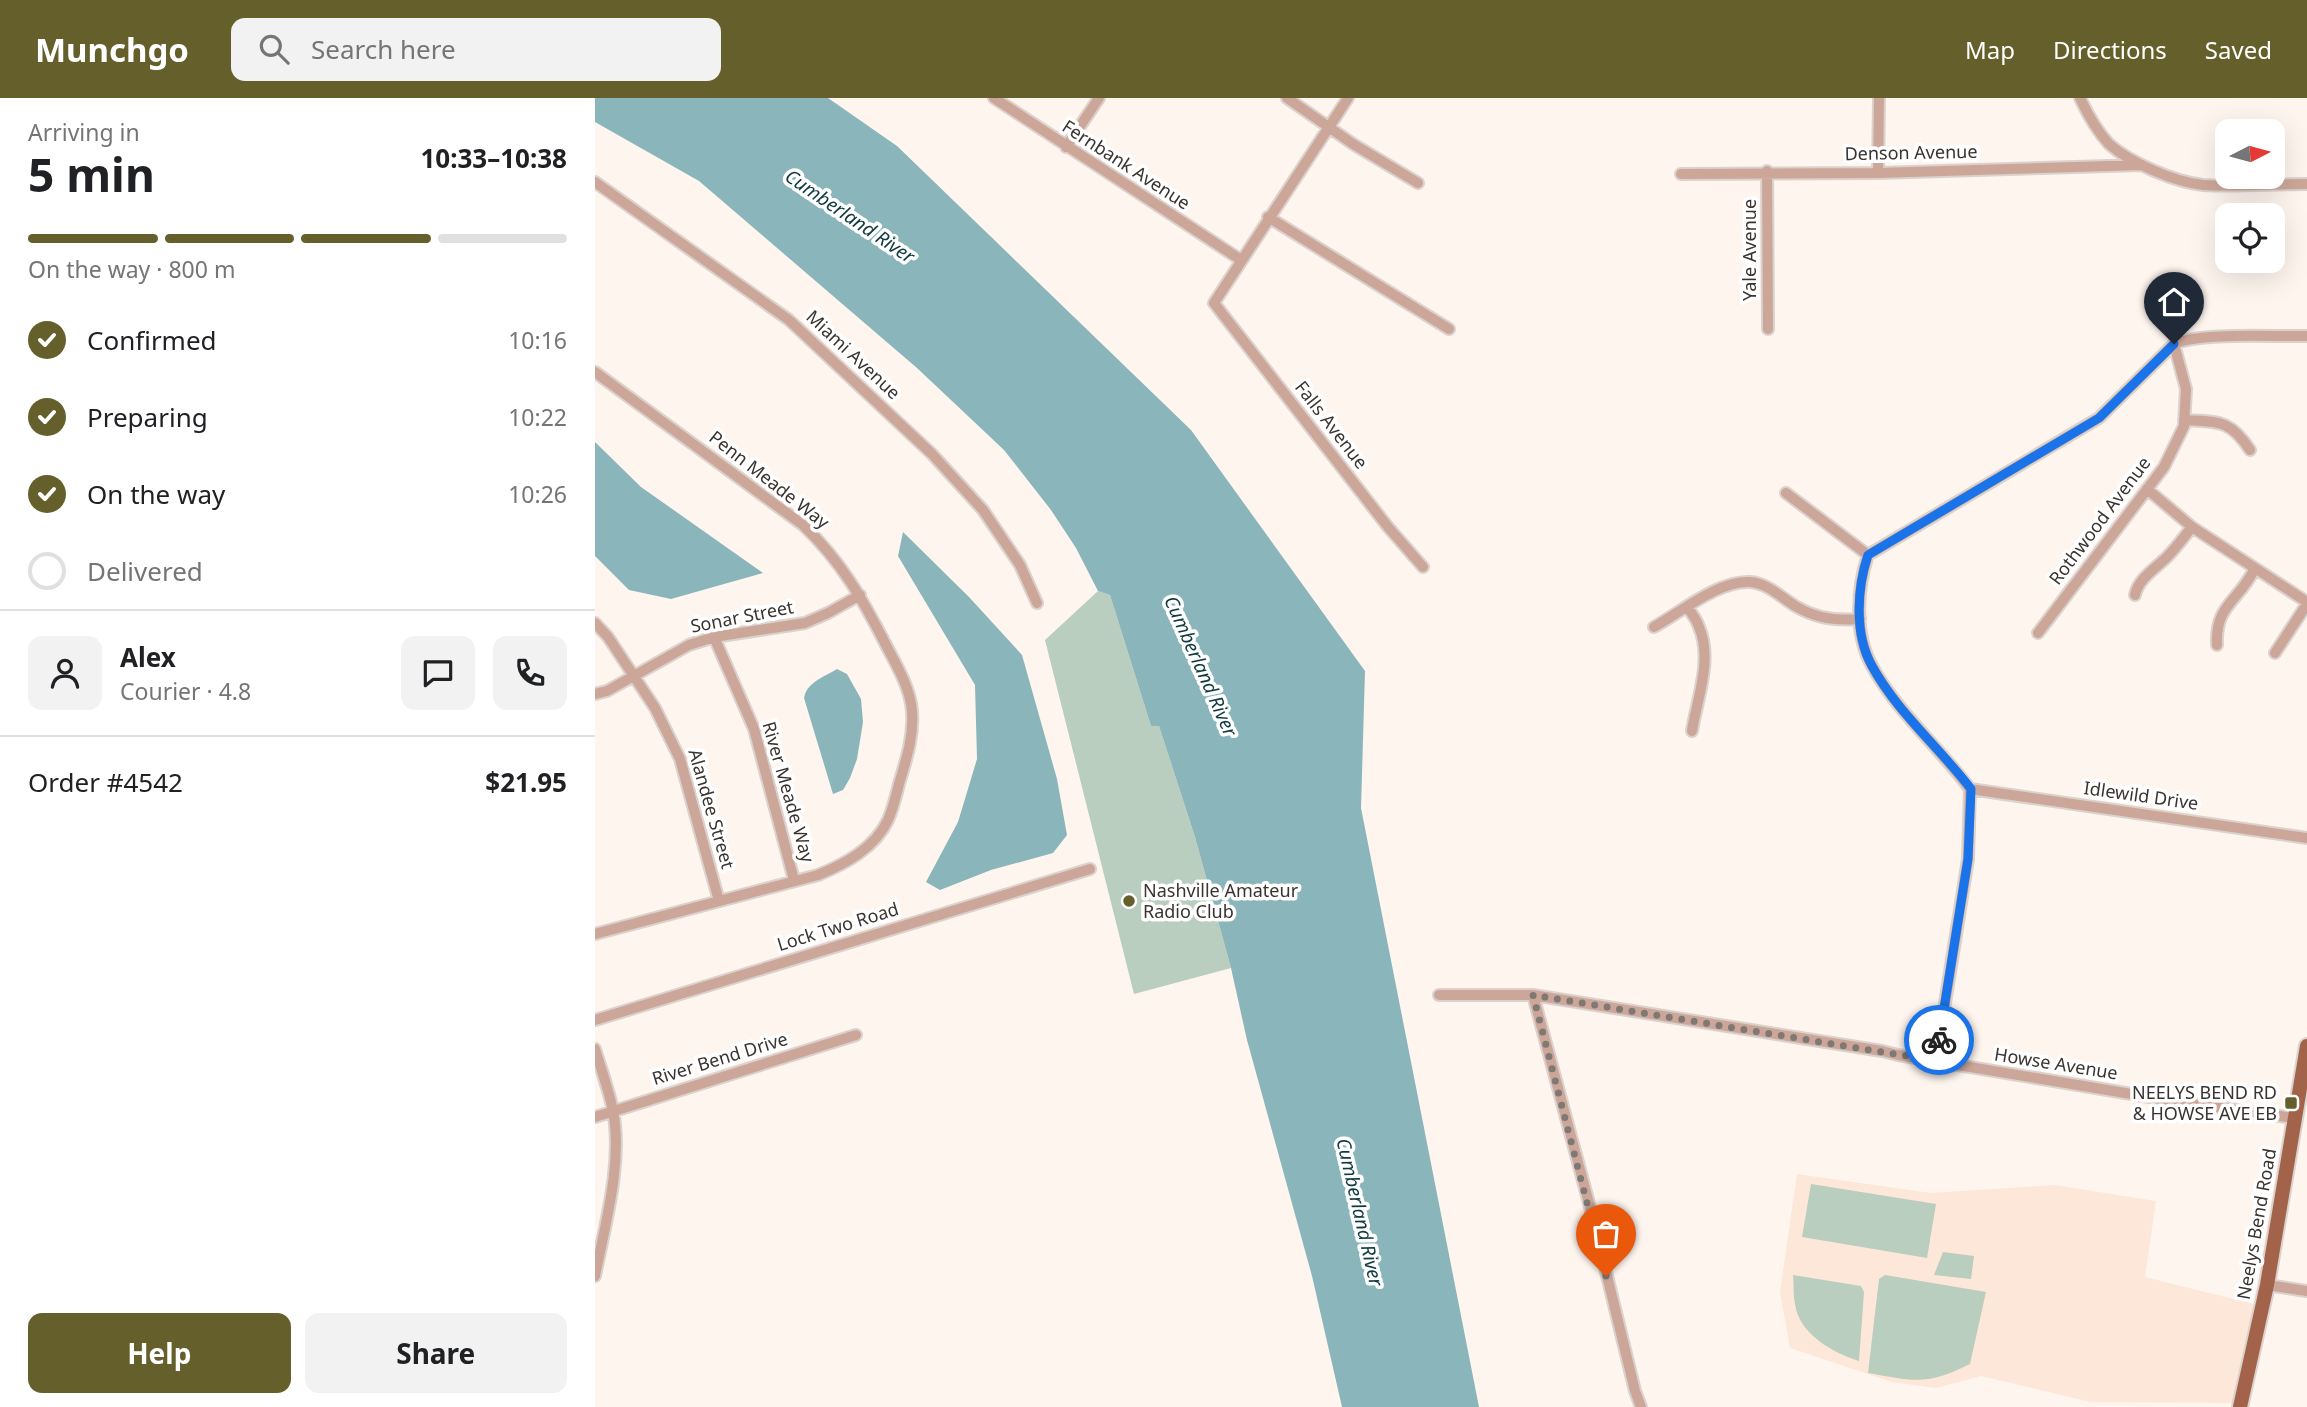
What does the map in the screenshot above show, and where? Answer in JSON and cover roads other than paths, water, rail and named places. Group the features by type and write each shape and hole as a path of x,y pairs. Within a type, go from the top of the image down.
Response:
{"main road":[{"name":"Neelys Bend Road","path":"2240,1407 2267,1284 2307,1046"}],"street":[{"name":"Fernbank Avenue","path":"994,98 1241,260"},
{"path":"1066,147 1099,98"},
{"path":"1287,98 1353,144 1418,183"},
{"path":"1241,260 1347,98"},
{"path":"1878,173 1879,98"},
{"path":"2080,98 2091,121 2110,145 2142,165 2174,178 2201,185 2307,184"},
{"name":"Denson Avenue","path":"1681,174 1878,173 2142,165"},
{"name":"Yale Avenue","path":"1767,172 1768,328"},
{"name":"Miami Avenue","path":"595,182 789,320 932,454 983,510 1020,565 1037,603"},
{"path":"1268,217 1449,329"},
{"name":"Falls Avenue","path":"1241,260 1215,302 1388,527 1423,567"},
{"path":"1936,1060 1968,859 1967,785 1905,713 1871,664 1860,619 1861,578 1868,555 2099,418 2174,344 2185,339 2203,338 2307,337"},
{"name":"Rothwood Avenue","path":"2038,633 2164,467 2184,426 2186,389 2174,344"},
{"name":"Penn Meade Way","path":"595,372 803,525 825,546 860,595 907,685 912,710 912,740 888,821 868,846 847,863 818,875 595,934"},
{"path":"2184,420 2222,422 2239,433 2250,450"},
{"path":"2147,489 2192,527 2307,603 2275,653"},
{"path":"1786,493 1868,555"},
{"path":"2134,595 2146,577 2169,556 2192,527"},
{"path":"2217,645 2218,620 2255,569"},
{"path":"1654,627 1717,589 1752,582 1767,587 1798,608 1818,617 1841,621 1860,619"},
{"name":"Sonar Street","path":"595,694 607,691 678,650 713,637 805,622 860,595"},
{"path":"1688,608 1700,628 1704,654 1702,682 1692,731"},
{"name":"Alandee Street","path":"595,623 608,636 655,708 680,759 719,901"},
{"name":"River Meade Way","path":"713,637 754,729 795,880"},
{"name":"Idlewild Drive","path":"1967,785 2307,838"},
{"name":"Lock Two Road","path":"595,1020 1090,869"},
{"name":"Howse Avenue","path":"1439,995 1533,995 2173,1101 2294,1118"},
{"path":"1533,995 1641,1407"},
{"name":"River Bend Drive","path":"595,1117 856,1035"},
{"path":"595,1049 613,1111 616,1141 611,1192 595,1276"},
{"path":"2267,1284 2307,1291"}],"water":[{"name":"Cumberland River","path":"595,98 828,98 897,146 1191,430 1365,671 1361,808 1479,1407 1342,1407 1312,1276 1195,837 1159,726 1151,726 1110,595 1098,591 1076,548 1051,510 1004,450 917,368 699,181 595,122"},
{"path":"595,442 641,487 763,573 671,599 629,590 595,556"},
{"path":"903,532 969,597 1022,655 1057,779 1067,835 1053,853 991,870 940,890 926,882 958,822 977,759 975,685 898,556"},
{"path":"837,669 847,674 861,699 863,722 857,759 850,778 843,790 833,794 804,698 812,684"}],"place":[{"name":"Nashville Amateur Radio Club","path":"1129,901"},
{"name":"NEELYS BEND RD & HOWSE AVE EB","path":"2291,1103"}]}
